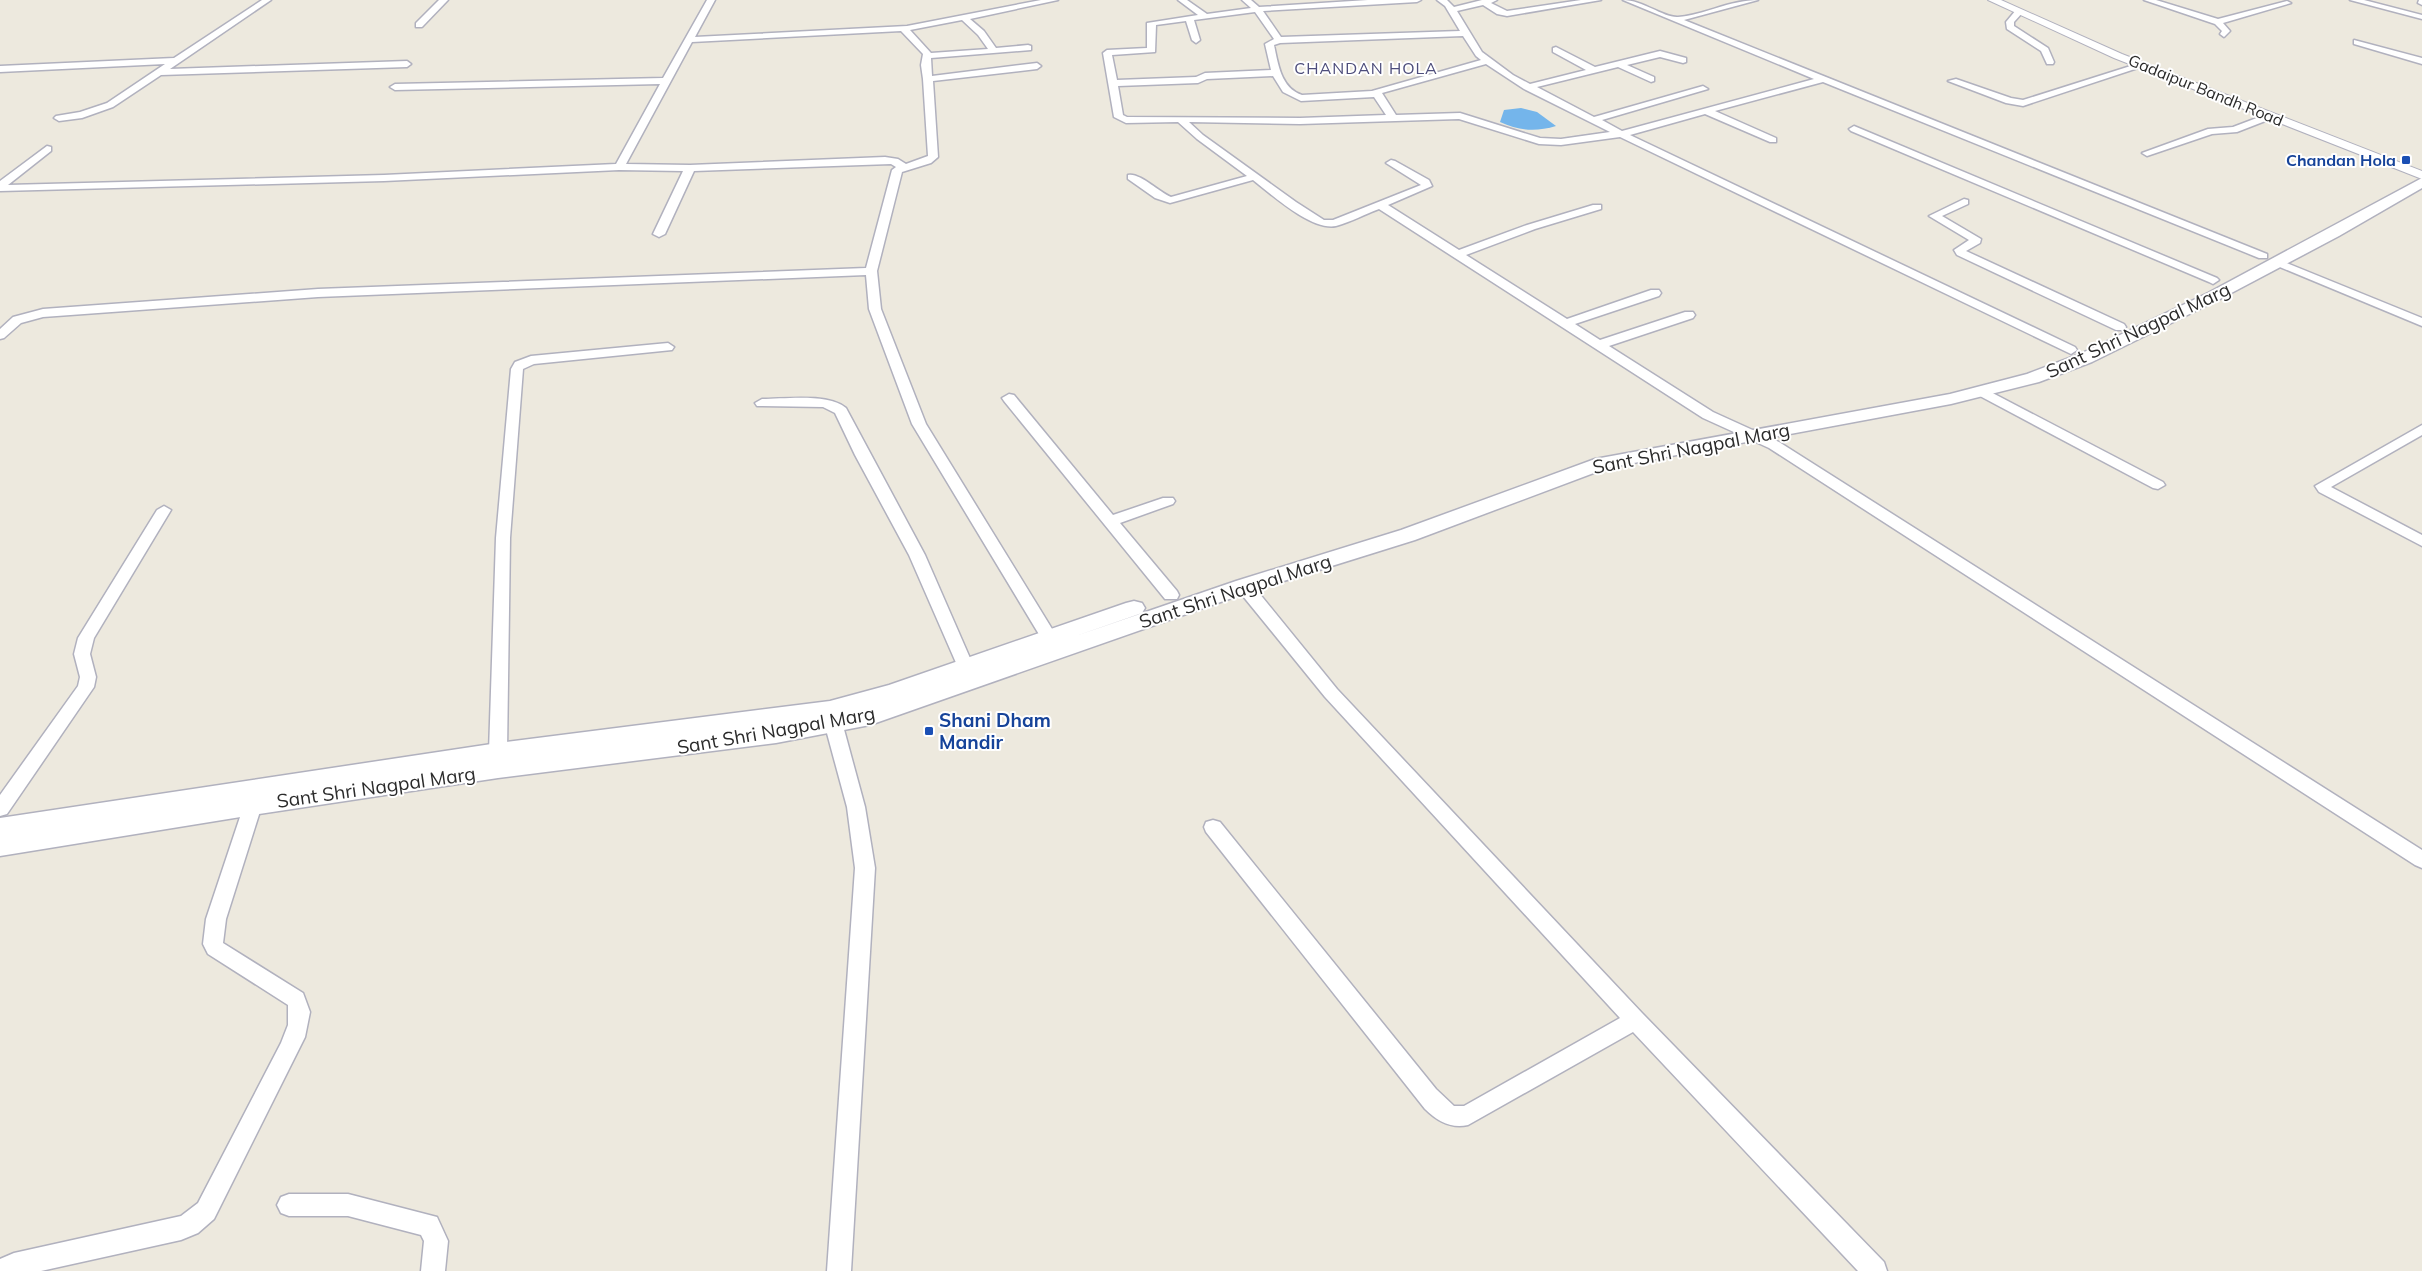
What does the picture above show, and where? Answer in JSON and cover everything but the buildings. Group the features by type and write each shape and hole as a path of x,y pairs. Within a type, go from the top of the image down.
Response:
{"main road":[{"name":"Sant Shri Nagpal Marg","path":"0,828 498,752 773,718 832,716 904,705 1244,586 1408,536 1602,463 1754,434 1859,417 1983,392 2033,378 2086,358 2419,181"},
{"name":"Sant Shri Nagpal Marg","path":"0,846 253,805 498,769 776,734 832,716 965,665 1049,636 1171,595 1396,525 1590,454 1732,426 1844,408 1977,382 2017,370 2070,350 2214,280 2271,260"}],"street":[{"path":"59,118 78,116 105,107 161,72 267,0"},
{"path":"419,25 444,0"},
{"path":"619,167 711,0"},
{"path":"688,40 906,28 1054,0"},
{"path":"1182,0 1208,17"},
{"path":"1246,0 1258,10 1279,40"},
{"path":"1417,0 1258,10 1150,25 1152,50 1107,54 1119,117 1122,119 1300,121 1460,116 1471,118 1501,131 1546,142 1560,142 1620,134 1823,79"},
{"path":"1441,0 1447,3 1452,10 1479,54 1502,73 1527,87 1620,134 2070,350"},
{"path":"1452,10 1495,0"},
{"path":"1484,2 1500,12 1508,14 1597,0"},
{"path":"1627,0 2422,322"},
{"path":"1675,20 1754,0"},
{"name":"Gadaipur Bandh Road","path":"1993,0 2143,66 2270,116 2419,181"},
{"path":"2148,0 2219,22 2226,29 2224,34"},
{"path":"2354,0 2422,17"},
{"path":"2219,22 2287,3"},
{"path":"2019,12 2010,22 2010,27 2045,50 2050,62"},
{"path":"963,17 981,33 993,50"},
{"path":"1189,19 1196,40"},
{"path":"906,28 904,31 925,50 933,156 927,161 897,170 871,271 875,309 919,424 1049,636"},
{"path":"1466,33 1279,40 1270,44 1275,73 1289,94 1301,98 1375,94 1379,91 1486,60"},
{"path":"2357,42 2422,61"},
{"path":"926,56 1028,48"},
{"path":"1556,50 1595,71"},
{"path":"1527,87 1660,54 1683,60"},
{"path":"0,69 177,61"},
{"path":"161,72 407,64"},
{"path":"1620,65 1651,79"},
{"path":"928,79 1037,66"},
{"path":"1954,81 2009,101 2023,103 2143,66"},
{"path":"1111,83 1198,80 1205,76 1275,73"},
{"path":"395,87 666,81"},
{"path":"1592,120 1703,89"},
{"path":"1375,94 1391,115 1390,118"},
{"path":"1706,111 1773,140"},
{"path":"2147,153 2211,131 2234,130 2270,116"},
{"path":"1180,119 1200,138 1254,177 1292,204 1326,224 1334,223 1427,186 1425,182 1391,164"},
{"path":"1300,121 1316,133"},
{"path":"1854,129 2214,280"},
{"path":"0,187 47,149"},
{"path":"0,187 384,178 619,167 690,168 885,160 894,161 903,167"},
{"path":"660,234 690,168"},
{"path":"1132,177 1159,196 1170,200 1254,177"},
{"path":"1964,202 1934,216 1975,238 1976,241 1960,250 1961,253 2120,327"},
{"path":"1381,205 1692,405 1783,450 2422,860"},
{"path":"1458,254 1531,227 1597,207"},
{"path":"0,335 17,320 43,313 307,293 535,286 871,271"},
{"path":"1566,323 1655,293"},
{"path":"1599,345 1689,315"},
{"path":"498,752 503,538 517,369 520,365 532,360 668,347"},
{"path":"1983,392 2158,485"},
{"path":"1008,398 1171,595"},
{"path":"762,404 823,403 835,406 841,411 862,455 917,555 965,665"},
{"path":"2422,429 2322,486 2324,489 2422,541"},
{"path":"2327,482 2422,530"},
{"path":"1110,520 1168,501"},
{"path":"0,810 86,687 88,677 82,654 86,638 164,510"},
{"path":"1244,586 1331,693 1635,1020 1875,1271"},
{"path":"832,716 856,807 865,868 839,1271"},
{"path":"0,1271 14,1265 181,1228 190,1225 206,1211 289,1049 296,1034 300,1014 296,999 215,948 213,944 216,919 253,805"},
{"path":"1213,827 1424,1091 1445,1114 1454,1117 1468,1115 1635,1020"},
{"path":"289,1205 348,1205 428,1225 436,1241 434,1271"}],"water":[{"path":"1521,108 1537,112 1556,126 1528,130 1500,122 1504,110"}],"place":[{"name":"Chandan Hola","path":"2406,160"},
{"name":"Shani Dham Mandir","path":"929,731"}],"district":[{"name":"CHANDAN HOLA","path":"1366,68"}]}
